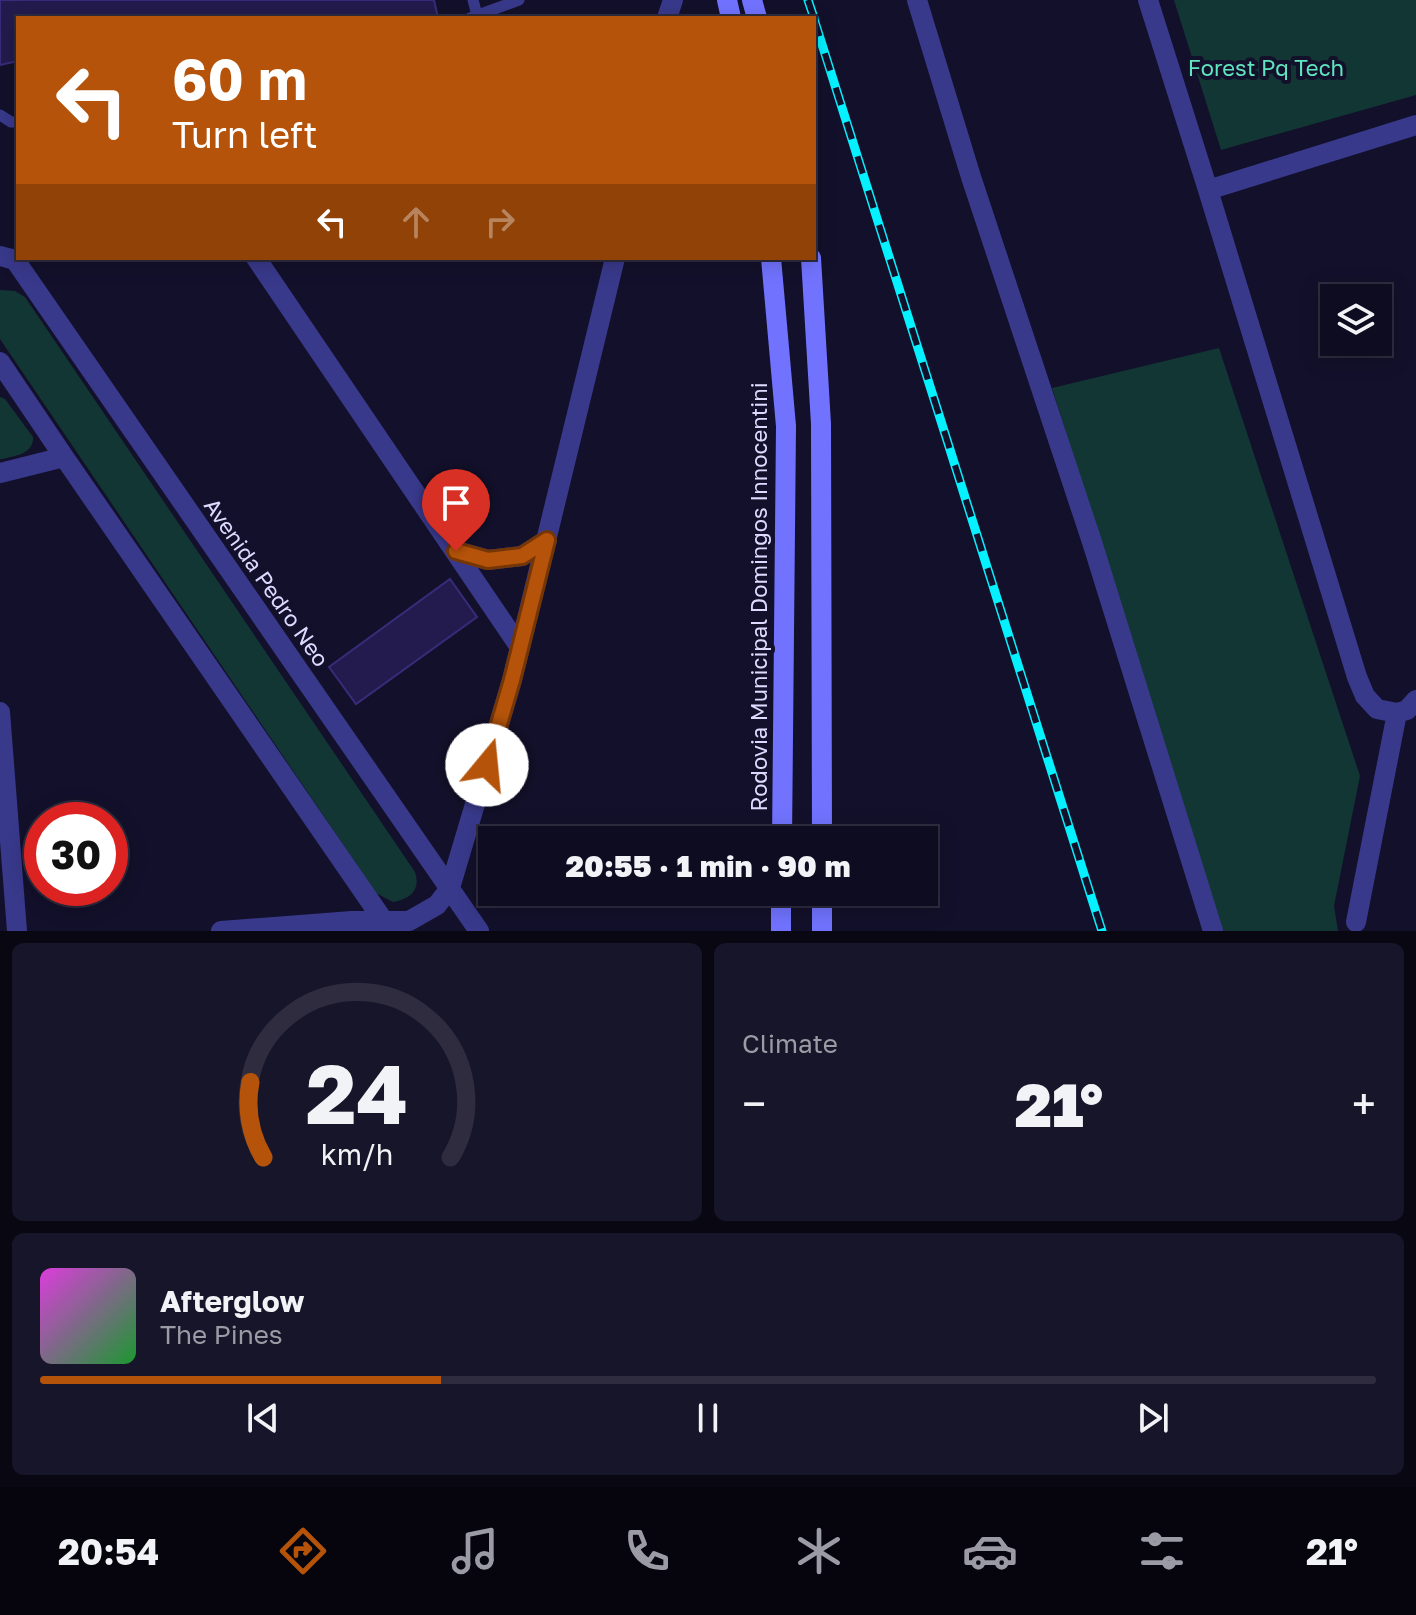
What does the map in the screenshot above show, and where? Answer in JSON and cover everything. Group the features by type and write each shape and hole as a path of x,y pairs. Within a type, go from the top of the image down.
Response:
{"main road":[{"name":"Rodovia Municipal Domingos Innocentini","path":"771,260 786,426 782,826"},
{"path":"811,260 821,424 822,826"},
{"path":"781,906 781,931"},
{"path":"822,906 822,931"}],"street":[{"path":"917,0 971,177 1097,557 1213,931"},
{"path":"1148,0 1357,677 1365,696 1377,709 1397,713 1407,710 1416,700"},
{"path":"1208,190 1416,125"},
{"path":"257,260 519,646"},
{"path":"221,931 389,925 409,921 437,905 450,888 512,680 615,260"},
{"name":"Avenida Pedro Neo","path":"9,262 479,931"},
{"path":"0,362 389,925"},
{"path":"0,473 64,457"},
{"path":"456,551 488,560 522,556 547,540"},
{"path":"0,712 17,931"},
{"path":"1356,922 1397,713"}],"lane":[{"path":"477,16 519,0"}],"green space":[{"name":"Forest Pq Tech","path":"1174,0 1416,0 1416,95 1221,150"},
{"path":"0,290 15,291 25,297 415,872 415,889 409,896 393,902 376,893 0,339"},
{"path":"1219,348 1360,776 1334,906 1338,931 1223,931 1052,388"},
{"path":"0,397 5,399 33,437 27,451 2,459 0,459"}],"building":[{"path":"0,0 434,0 438,16 16,16 16,61 0,65"},
{"path":"450,579 477,617 356,704 329,667"}],"railway":[{"path":"808,0 813,16"},
{"path":"816,25 1102,931"}],"route":[{"path":"456,551 488,560 522,556 547,540 487,765"}]}
